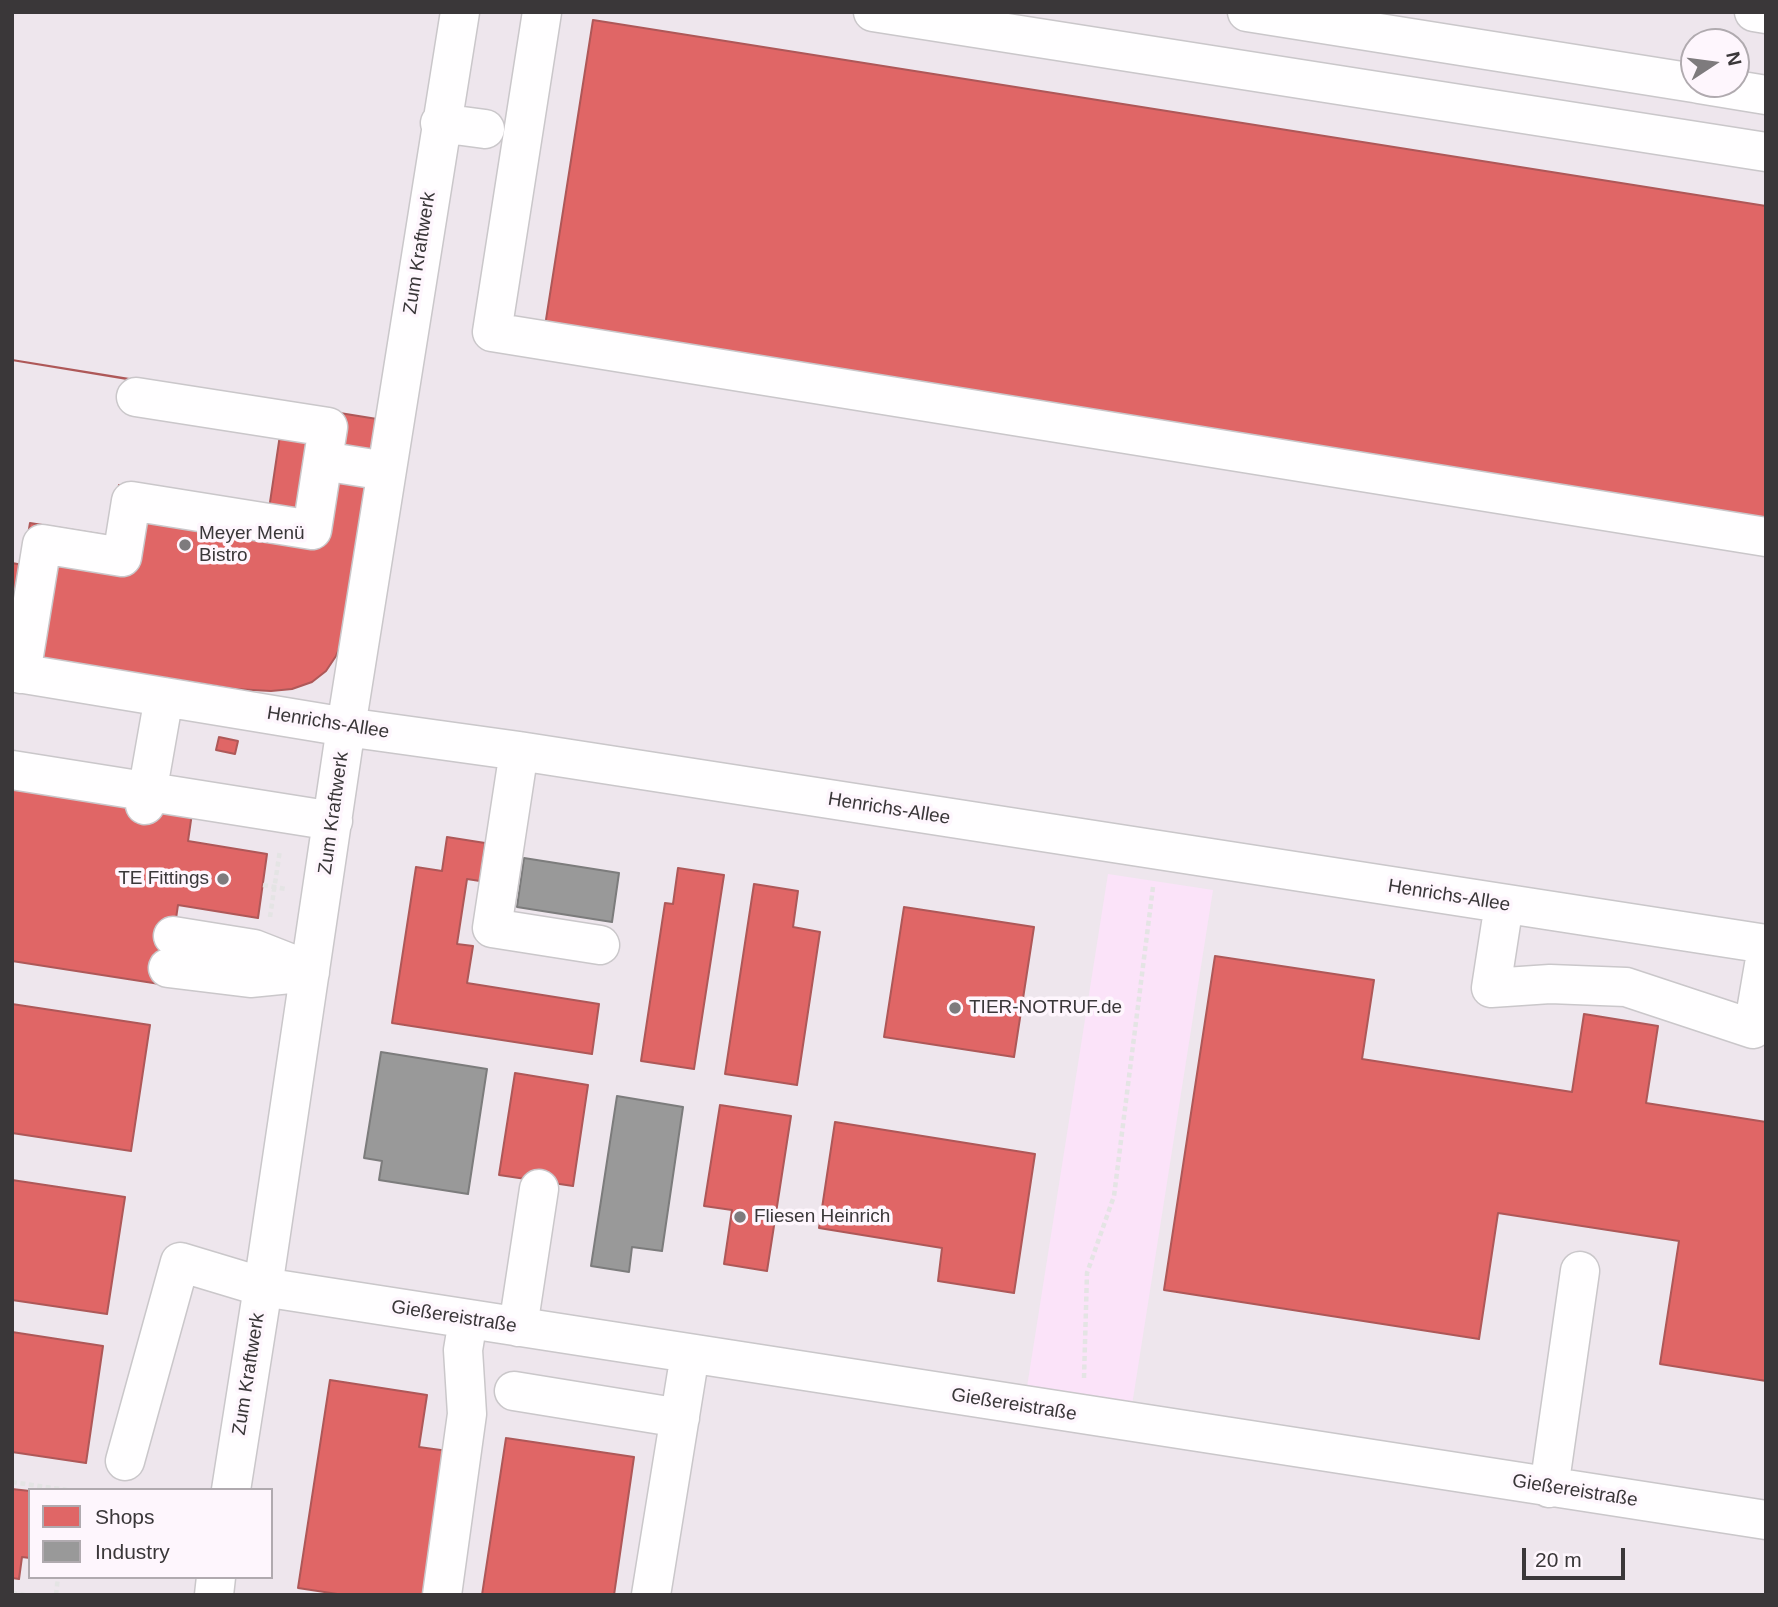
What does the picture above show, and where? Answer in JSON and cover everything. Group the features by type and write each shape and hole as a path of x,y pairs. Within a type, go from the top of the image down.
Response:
{"street":[{"name":"Zum Kraftwerk","path":"231,1488 346,727 440,123 460,12"},
{"path":"542,12 492,332 1766,537"},
{"path":"873,12 1766,152"},
{"path":"1247,12 1680,81"},
{"path":"1754,12 1766,14"},
{"path":"440,123 485,130"},
{"path":"17,673 24,581 42,544 122,557 131,501 312,530 328,427 136,397"},
{"path":"323,461 386,471"},
{"name":"Henrichs-Allee","path":"17,673 346,727 519,751 1766,944"},
{"path":"146,798 164,697"},
{"path":"519,751 492,928 600,945"},
{"path":"12,770 146,798 286,813 333,821"},
{"path":"1504,904 1491,988 1550,984 1626,987 1753,1028 1766,953"},
{"path":"254,949 310,972 250,978 171,952 254,949"},
{"path":"518,1327 539,1189"},
{"name":"Gießereistraße","path":"125,1461 180,1262 263,1287 1766,1520"},
{"path":"1549,1488 1580,1271"},
{"path":"442,1595 467,1414 463,1350 468,1320"},
{"path":"651,1595 690,1354"},
{"path":"514,1391 680,1418"}],"path":[{"path":"265,953 286,813"},
{"path":"1083,1415 1087,1273 1114,1196 1158,851"},
{"path":"12,1482 53,1488"},
{"path":"12,1593 25,1595"}],"shaded area":[{"path":"12,12 1766,12 1766,1595 12,1595"},
{"path":"1108,874 1213,890 1132,1405 1027,1387"}],"building: Shops":[{"path":"593,20 1766,206 1766,520 545,326"},
{"path":"12,360 139,381 280,435 269,509 119,485 111,536 30,523 23,565 12,563"},
{"name":"Meyer Menü Bistro","path":"12,360 377,419 342,642 326,671 312,682 292,689 271,691 235,689 12,654"},
{"path":"219,737 238,741 235,754 216,750"},
{"path":"12,785 192,813 188,841 267,854 258,918 178,905 166,985 12,961"},
{"path":"447,837 485,843 480,881 467,879 457,944 473,946 467,983 599,1004 592,1054 392,1023 416,867 442,871"},
{"path":"678,868 724,875 694,1069 641,1061 665,903 673,904"},
{"path":"754,884 798,891 793,927 820,932 797,1085 725,1074"},
{"name":"TIER-NOTRUF.de","path":"904,907 1034,927 1014,1057 884,1037"},
{"path":"1215,956 1374,980 1362,1059 1572,1092 1584,1014 1658,1026 1646,1103 1766,1122 1766,1381 1660,1364 1679,1241 1498,1213 1479,1339 1164,1290"},
{"path":"12,1004 150,1025 131,1151 12,1133"},
{"path":"515,1073 588,1085 573,1186 499,1175"},
{"path":"720,1105 791,1116 767,1271 724,1264 732,1210 704,1206"},
{"path":"835,1122 1035,1154 1014,1293 938,1281 942,1248 819,1228"},
{"path":"12,1180 125,1197 107,1314 12,1300"},
{"path":"12,1332 103,1346 86,1463 12,1452"},
{"path":"330,1380 427,1395 419,1447 448,1451 426,1595 344,1595 298,1588"},
{"path":"506,1438 634,1457 614,1595 482,1595"},
{"path":"12,1489 28,1491 28,1558 22,1557 19,1579 12,1578"}],"building: Industry":[{"path":"524,858 619,873 612,922 517,907"},
{"path":"381,1052 487,1069 468,1194 379,1180 382,1161 364,1158"},
{"path":"617,1096 683,1107 662,1251 632,1247 629,1272 591,1266"}],"place":[{"name":"Meyer Menü Bistro","path":"185,545"},
{"name":"TE Fittings","path":"223,879"},
{"name":"TIER-NOTRUF.de","path":"955,1008"},
{"name":"Fliesen Heinrich","path":"740,1217"}]}
